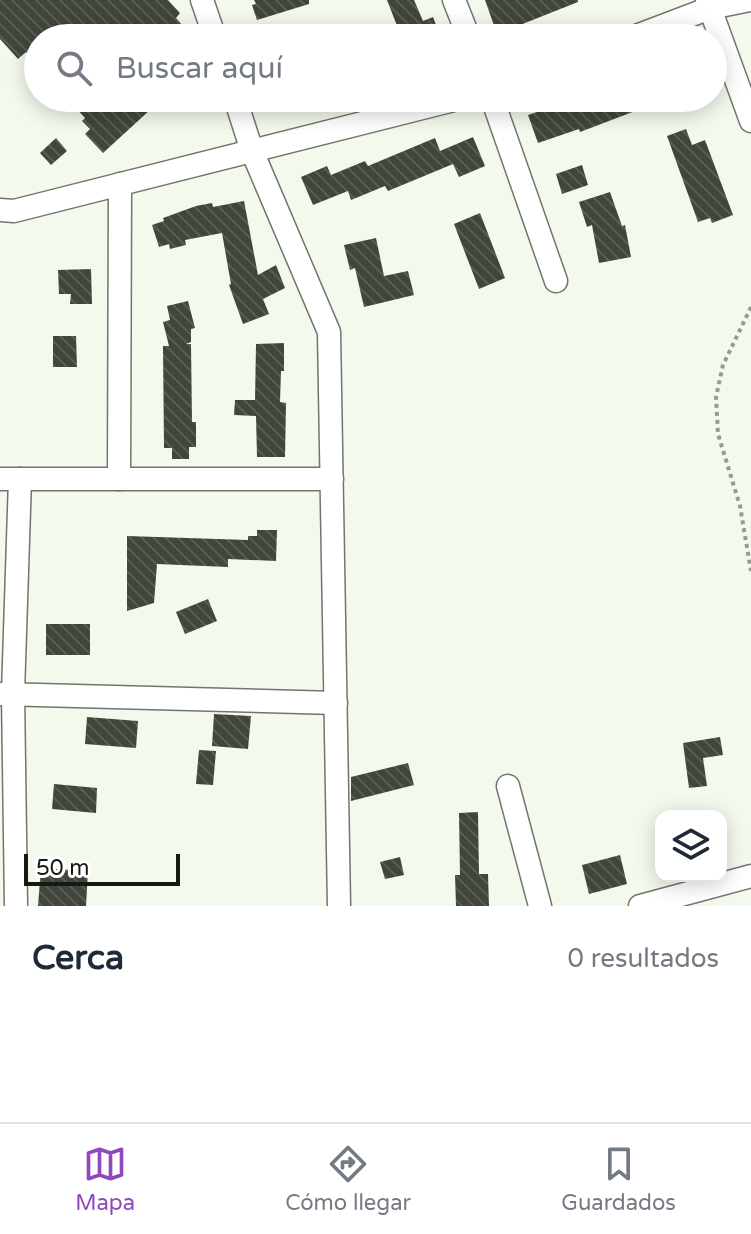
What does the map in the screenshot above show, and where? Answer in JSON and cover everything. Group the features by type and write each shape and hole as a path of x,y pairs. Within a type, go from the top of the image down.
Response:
{"street":[{"path":"202,0 210,24"},
{"path":"454,0 463,24"},
{"path":"663,24 709,4 750,0"},
{"path":"709,4 716,24"},
{"path":"727,54 751,121"},
{"path":"239,112 252,151 329,332 339,906"},
{"path":"0,210 14,211 407,112"},
{"path":"497,112 556,281"},
{"path":"119,479 120,184"},
{"path":"16,906 6,694 10,479 332,479"},
{"path":"6,694 336,703"},
{"path":"508,786 540,906"},
{"path":"640,906 751,876"}],"path":[{"path":"751,307 723,365 716,397 718,434 740,506 751,571"}],"building":[{"path":"0,0 168,0 180,13 176,18 181,24 24,24 24,54 18,59 0,39"},
{"path":"254,0 309,0 309,4 257,20 252,5 256,4"},
{"path":"387,0 414,0 423,21 433,17 436,24 396,24"},
{"path":"485,0 578,0 522,24 493,24"},
{"path":"80,112 148,112 103,153 85,134 90,129 82,121 85,118"},
{"path":"537,112 632,112 580,132 579,129 538,143 528,115"},
{"path":"686,129 692,145 705,140 733,215 712,223 710,218 698,222 667,136"},
{"path":"473,137 485,166 459,177 453,164 388,191 385,186 351,200 348,191 313,205 301,177 327,166 331,175 365,161 368,166 435,138 440,151"},
{"path":"56,138 67,151 51,165 40,153"},
{"path":"582,165 588,185 562,194 556,174"},
{"path":"610,192 622,226 625,225 631,257 599,263 592,225 587,227 579,202"},
{"path":"244,201 258,275 276,265 285,288 263,299 269,314 243,324 229,285 222,233 185,240 186,245 170,249 169,244 159,247 152,225 196,206 212,203 213,207"},
{"path":"480,213 505,278 479,289 454,224"},
{"path":"376,238 384,276 408,271 414,295 364,307 355,268 350,270 344,245"},
{"path":"91,269 92,304 70,304 71,294 59,294 58,270"},
{"path":"188,301 195,328 191,329 191,342 186,344 191,344 192,422 196,422 196,447 189,447 189,459 172,459 172,448 164,448 163,346 169,346 163,322 170,320 167,306"},
{"path":"53,336 76,336 77,367 53,367"},
{"path":"284,343 280,402 286,403 285,457 257,457 256,416 234,415 235,400 255,400 256,344"},
{"path":"257,530 277,530 276,561 228,559 228,567 157,564 154,603 127,611 127,536 248,540 248,536 257,536"},
{"path":"208,599 217,621 185,634 176,612"},
{"path":"46,624 90,624 90,655 46,655"},
{"path":"214,714 251,716 248,749 212,746"},
{"path":"87,717 138,721 136,748 85,744"},
{"path":"720,737 723,755 703,758 707,786 689,788 683,743"},
{"path":"199,750 216,751 213,785 196,784"},
{"path":"408,763 414,785 351,801 351,777"},
{"path":"54,784 97,788 96,813 52,809"},
{"path":"478,812 479,874 488,874 489,906 456,906 455,875 460,875 459,813"},
{"path":"620,855 627,884 589,894 582,865"},
{"path":"400,857 404,875 385,879 380,862"},
{"path":"41,868 88,871 86,906 38,906"}]}
